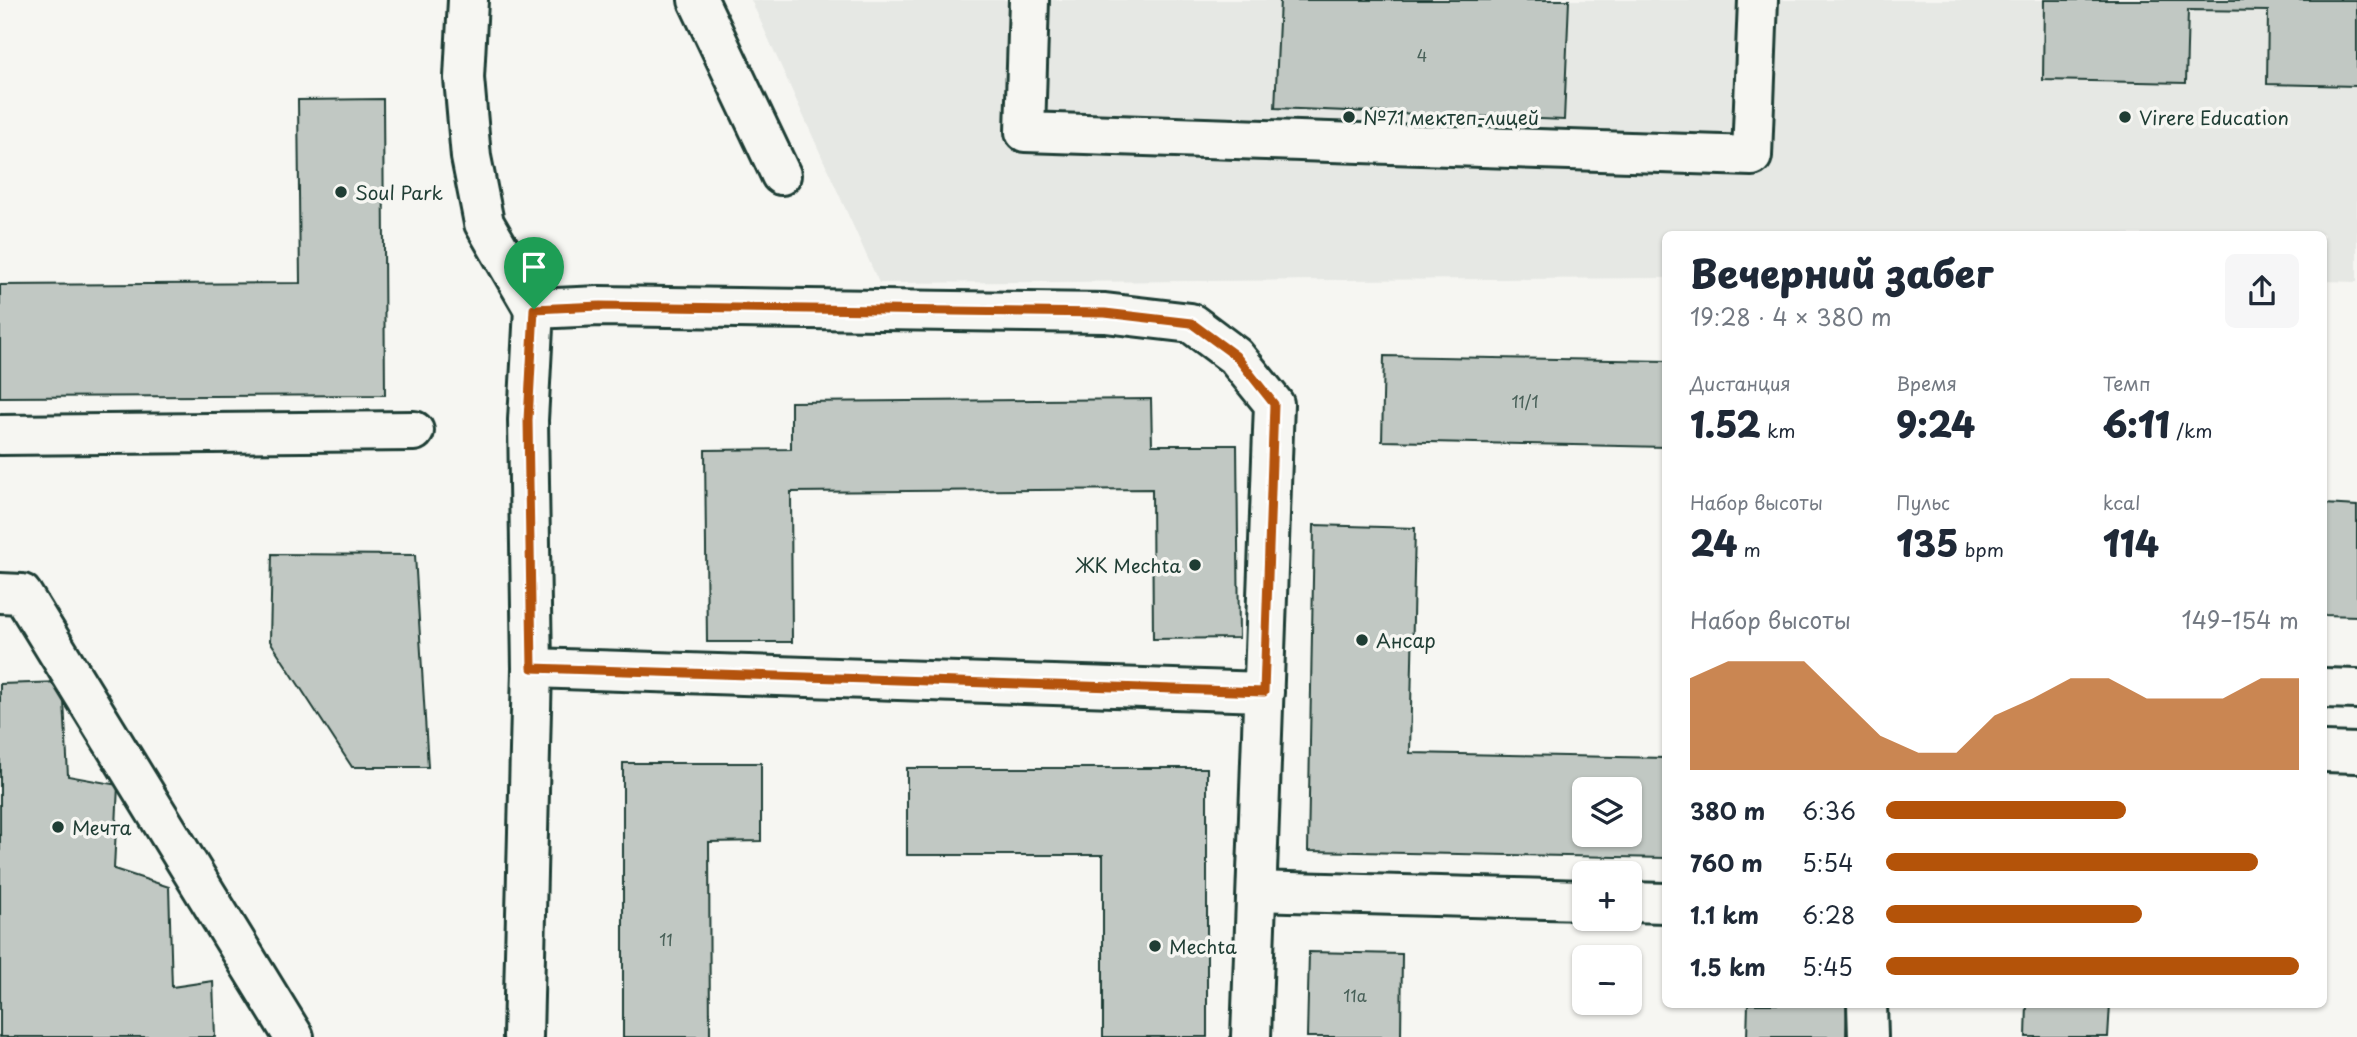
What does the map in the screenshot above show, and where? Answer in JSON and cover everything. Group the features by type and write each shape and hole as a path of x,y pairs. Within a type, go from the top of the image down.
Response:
{"lane":[{"path":"468,0 464,78 471,157 484,223 534,309 528,420 532,668 523,1037"},
{"path":"698,0 780,176"},
{"path":"1030,0 1025,132 1752,156 1758,0"},
{"path":"534,309 600,306 1105,313 1191,323 1236,356 1274,404 1251,1037"},
{"path":"0,435 414,431"},
{"path":"0,593 22,594 293,1037"},
{"path":"532,668 1264,692"},
{"path":"2327,688 2357,689"},
{"path":"2327,752 2357,753"},
{"path":"1257,891 1572,900"},
{"path":"1642,902 1662,903"},
{"path":"1867,1008 1868,1037"}],"shaded area":[{"name":"№71 мектеп-лицей","path":"751,0 2357,0 2357,282 2327,281 2327,231 1662,231 1662,278 879,283"}],"building":[{"path":"1280,0 1569,0 1564,120 1275,108"},
{"path":"2044,0 2357,0 2357,86 2267,84 2268,11 2188,10 2186,83 2043,80"},
{"name":"Soul Park","path":"383,99 385,395 0,397 0,285 300,283 298,100"},
{"path":"1384,356 1662,361 1662,447 1382,441"},
{"name":"ЖК Mechta","path":"1151,399 1152,445 1237,445 1239,638 1153,639 1152,489 791,492 792,642 707,642 705,450 791,449 791,402"},
{"path":"2327,504 2357,506 2357,616 2327,615"},
{"name":"Ансар","path":"1314,525 1415,528 1410,753 1662,758 1662,858 1308,851"},
{"path":"272,554 415,555 428,767 352,767 270,641"},
{"name":"Мечта","path":"63,682 68,776 118,785 114,869 169,887 172,987 213,981 215,1037 0,1037 0,684"},
{"path":"623,763 761,763 761,841 709,842 710,1037 623,1037"},
{"name":"Mechta","path":"907,768 1207,768 1207,1037 1103,1037 1103,855 907,855"},
{"path":"1309,952 1402,954 1401,1037 1307,1037"},
{"path":"1748,1008 1847,1008 1846,1037 1747,1037"},
{"path":"2027,1008 2110,1008 2108,1037 2026,1037"}],"place":[{"name":"№71 мектеп-лицей","path":"1349,117"},
{"name":"Virere Education","path":"2125,117"},
{"name":"Soul Park","path":"341,192"},
{"name":"ЖК Mechta","path":"1195,565"},
{"name":"Ансар","path":"1362,640"},
{"name":"Мечта","path":"58,827"},
{"name":"Mechta","path":"1155,946"}],"route":[{"path":"600,306 1105,313 1191,323 1236,356 1274,404 1264,692 532,668 528,420 534,309 600,306"}]}
